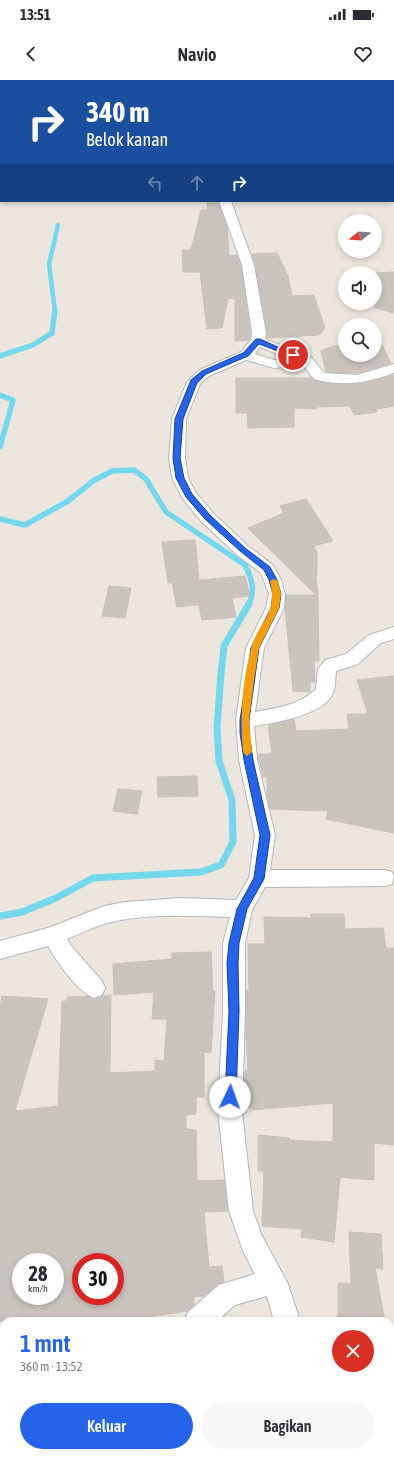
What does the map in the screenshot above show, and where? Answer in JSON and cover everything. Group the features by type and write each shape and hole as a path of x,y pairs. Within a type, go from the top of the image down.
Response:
{"street":[{"path":"225,202 248,265 259,333 258,341 246,355 204,373 194,382 179,419 177,458 180,478 188,496 242,550 268,569 277,594 275,608 255,648 245,720 248,760 265,835 259,879 242,909 234,943 232,963 234,1011 230,1111 241,1211 252,1242 273,1282 286,1317"},
{"path":"258,341 311,363 315,373 320,376 346,380 368,379 394,368"},
{"path":"246,355 268,363 283,365 304,360"},
{"path":"245,720 281,714 306,706 325,692 327,669 331,665 352,659 375,638 394,633"},
{"path":"259,879 385,878"},
{"path":"0,950 53,935 104,915 125,911 181,907 242,909"},
{"path":"53,935 64,954 94,988"},
{"path":"202,1317 228,1294 273,1282"}],"building":[{"path":"207,202 218,202 227,227 229,256 237,255 241,265 250,333 249,340 235,341 235,299 228,298 222,328 207,329 200,272 183,272 182,250 191,250 201,210 208,210"},
{"path":"277,253 288,276 292,296 314,295 325,328 319,335 267,338 252,254"},
{"path":"394,272 394,313 382,310 382,273"},
{"path":"382,345 391,363 357,373 326,372 321,351 332,346 338,346 338,362 382,362"},
{"path":"394,375 394,406 376,409 377,412 354,415 350,406 317,407 316,409 294,408 294,427 248,428 247,413 236,413 236,378 312,378 324,383 345,385 365,383"},
{"path":"306,499 333,541 313,546 317,552 316,576 318,597 319,661 314,661 315,682 310,682 310,692 293,691 285,609 286,595 316,595 248,528 284,513 280,506"},
{"path":"195,540 199,580 245,576 250,596 232,598 236,617 202,620 199,605 177,607 172,583 168,583 162,542"},
{"path":"109,586 131,588 125,618 102,616"},
{"path":"394,676 394,833 326,819 328,811 270,809 267,794 267,777 263,777 258,754 272,754 268,725 294,719 296,731 349,729 347,714 368,714 357,680"},
{"path":"197,776 198,796 158,797 157,777"},
{"path":"118,789 142,791 137,814 113,811"},
{"path":"311,914 344,914 345,929 383,928 386,948 394,948 394,1145 374,1143 374,1180 340,1177 334,1242 301,1237 302,1229 262,1226 264,1171 258,1171 258,1135 289,1138 289,1140 333,1142 333,1103 252,1110 252,1107 248,1108 244,1081 245,1071 248,1070 246,990 249,990 248,944 265,944 264,917 311,918"},
{"path":"211,952 213,991 215,991 211,1053 204,1052 204,1097 196,1097 196,1114 186,1115 186,1129 196,1130 197,1181 224,1180 228,1211 204,1212 209,1267 222,1266 224,1282 218,1284 204,1296 194,1297 194,1305 187,1311 147,1317 0,1317 0,1008 2,996 48,999 15,1111 58,1106 62,1001 67,1001 67,997 88,996 95,999 111,995 110,1073 155,1071 155,1060 164,1061 167,1019 152,1019 154,992 114,995 113,964 172,959 172,953"},
{"path":"349,1232 381,1234 383,1269 375,1268 384,1317 338,1317 338,1283 351,1284"}],"waterway":[{"path":"55,310 49,264 58,225"},
{"path":"0,356 33,345 52,333 55,310"},
{"path":"0,395 13,400 0,447"},
{"path":"0,519 25,525 68,501 93,481 112,471 134,470 146,479 166,512 245,565 250,575 252,585 252,595 248,605"},
{"path":"0,916 22,912 56,898 93,878 201,872 221,865 233,842 232,800 219,761 217,727 224,646 249,604"}],"slow traffic":[{"path":"247,752 245,720 255,648 275,608 277,594 274,581"}],"route":[{"path":"230,1097 234,1011 232,963 234,943 242,909 259,879 265,835 256,787 248,760 245,720 255,648 275,608 277,594 268,569 255,558 242,550 188,496 180,478 177,458 179,419 194,382 204,373 219,365 246,355 258,341 293,355"}]}
